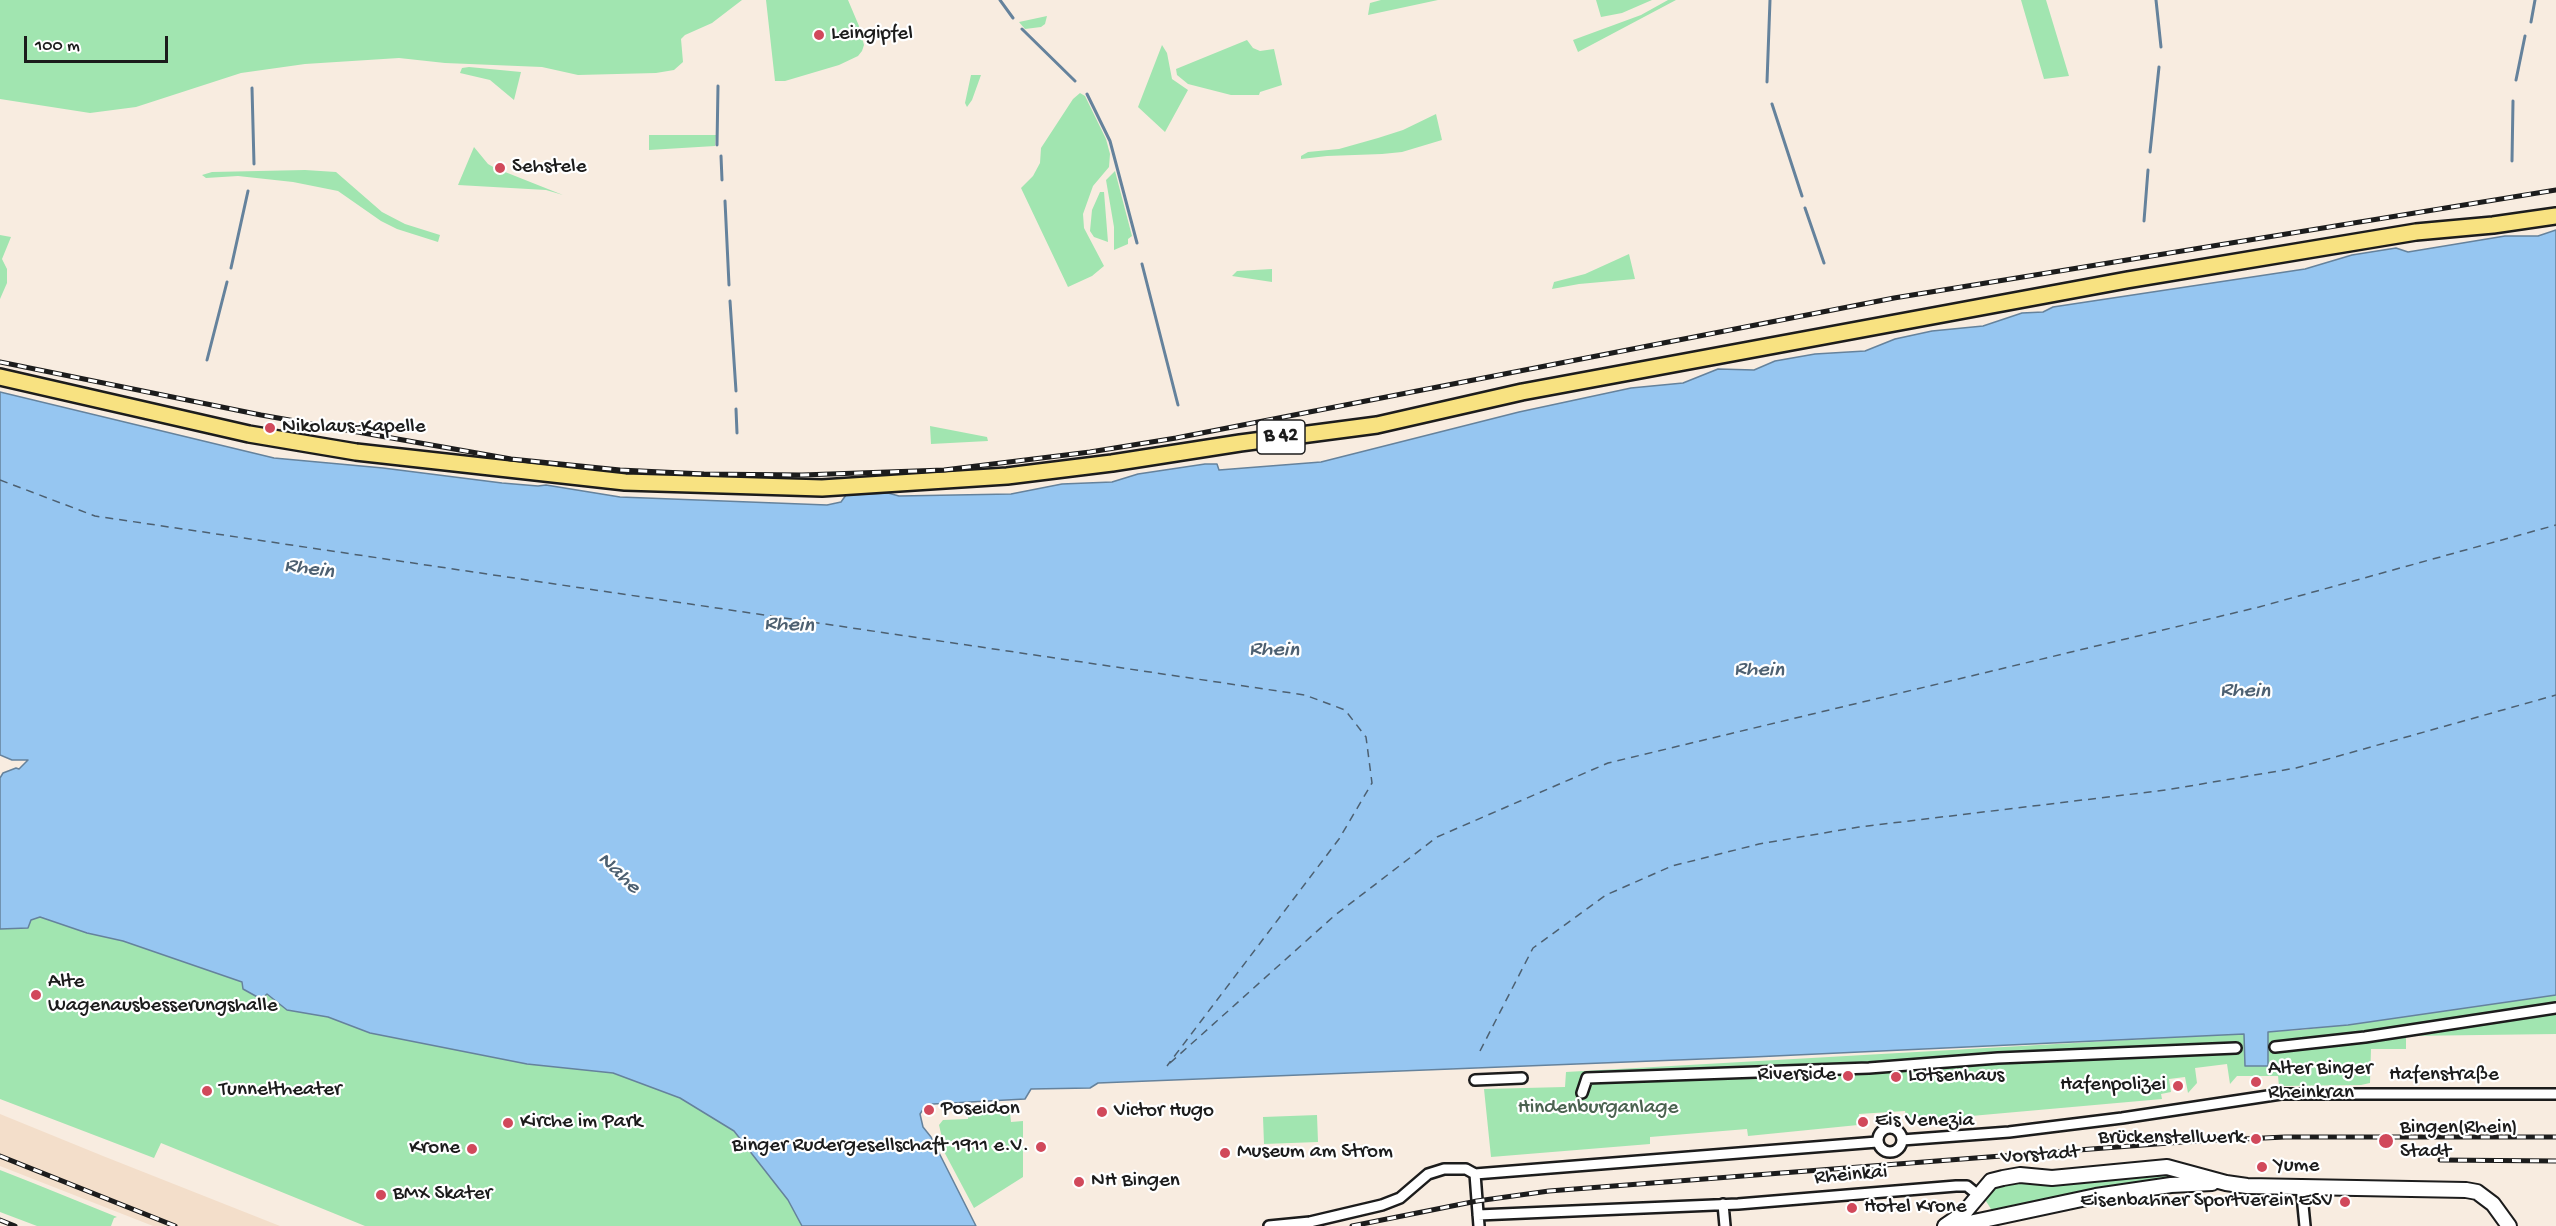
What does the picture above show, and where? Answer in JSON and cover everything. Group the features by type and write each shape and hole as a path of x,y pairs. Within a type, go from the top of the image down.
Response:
{"main road":[{"name":"B 42","path":"0,377 249,434 356,452 625,482 822,488 1007,476 1112,464 1239,443 1366,426 1522,392 1678,362 2127,280 2416,232 2556,216"},
{"name":"Vorstadt","path":"1945,1226 1964,1213 1991,1181 2020,1175 2052,1178 2167,1167 2226,1183 2247,1186 2301,1185 2466,1190 2477,1192 2493,1203 2509,1226"},
{"path":"2167,1167 2175,1178 2171,1185"},
{"name":"Vorstadt","path":"1955,1226 2096,1196 2171,1185 2226,1183"},
{"path":"1978,1195 1980,1209 1985,1215 1999,1217"}],"street":[{"path":"2275,1047 2365,1037 2556,1008"},
{"path":"1582,1093 1587,1078 1879,1067 1998,1058 2236,1048"},
{"path":"1475,1080 1522,1078"},
{"name":"Hafenstraße","path":"1902,1140 2009,1132 2281,1094 2556,1094"},
{"name":"Hafenstraße","path":"1890,1128 1897,1130 1902,1140 1899,1148 1892,1152 1881,1149 1878,1142 1880,1132 1890,1128"},
{"path":"1269,1226 1310,1222 1382,1205 1400,1198 1428,1174 1444,1169 1466,1169 1475,1174 1878,1142"},
{"path":"1475,1174 1479,1226"},
{"path":"2301,1185 2305,1226"},
{"name":"Rheinkai","path":"1478,1215 1723,1204 1956,1186 1967,1186 1978,1195"},
{"path":"1723,1204 1725,1226"}],"shaded area":[{"path":"0,1114 280,1226 153,1226 0,1166"}],"green space":[{"path":"0,0 742,0 712,23 681,39 683,62 674,70 656,73 578,75 542,67 445,63 399,58 305,64 241,73 136,107 90,113 0,99"},
{"path":"766,0 848,0 859,26 864,45 862,51 858,56 839,65 785,81 775,81"},
{"path":"1381,0 1438,0 1368,15 1370,3"},
{"path":"1596,0 1652,0 1622,13 1601,17"},
{"path":"1668,0 1676,0 1578,52 1573,40 1641,15"},
{"path":"2021,0 2046,0 2069,76 2044,79"},
{"path":"1047,16 1045,24 1041,27 1025,29 1019,22"},
{"path":"1247,40 1253,48 1260,51 1274,49 1282,85 1260,92 1259,95 1231,95 1188,84 1177,75 1176,69"},
{"path":"1162,45 1167,53 1172,79 1188,90 1165,132 1138,107"},
{"path":"462,68 521,72 514,100 490,80 460,73"},
{"path":"971,75 981,75 967,107 965,103"},
{"path":"1080,93 1085,96 1106,139 1110,154 1109,167 1093,186 1083,214 1084,228 1104,266 1092,276 1068,287 1021,188 1033,176 1040,163 1041,148 1073,99"},
{"path":"1436,114 1442,140 1402,152 1301,159 1301,156 1308,152 1339,149 1403,130"},
{"path":"649,135 716,135 715,146 649,150"},
{"path":"474,147 488,164 495,168 563,195 546,190 458,185"},
{"path":"305,170 336,172 382,212 405,224 440,235 438,242 397,229 381,221 338,191 293,182 238,176 206,178 202,175 212,172"},
{"path":"1115,171 1132,236 1128,239 1128,244 1114,250 1114,227 1106,180"},
{"path":"1100,192 1104,192 1108,242 1094,237 1090,231 1092,210"},
{"path":"0,235 11,237 2,259 7,269 7,283 0,299"},
{"path":"1629,254 1635,279 1552,289 1554,282 1585,274"},
{"path":"1272,269 1272,282 1232,276 1237,271"},
{"path":"930,426 987,437 988,441 931,444"},
{"path":"40,917 87,933 123,941 242,982 243,989 267,994 287,1010 328,1017 370,1033 613,1073 680,1098 734,1131 788,1200 802,1226 365,1226 161,1143 154,1158 0,1099 0,929 28,928 31,920"},
{"name":"Hindenburganlage","path":"2556,995 2556,1034 2406,1036 2406,1049 2371,1049 2370,1083 2361,1085 2279,1086 2278,1076 2237,1076 2230,1084 2227,1064 2195,1068 2197,1083 2188,1093 2185,1077 2169,1079 2171,1092 2161,1094 2162,1099 1915,1121 1906,1117 1905,1111 1859,1114 1858,1125 1748,1136 1747,1129 1650,1137 1650,1144 1491,1157 1484,1089 1565,1087 1566,1072 2302,1030"},
{"path":"1010,1112 1011,1122 1023,1121 1023,1177 974,1208 940,1144 943,1142 939,1125 943,1120 968,1119 968,1113"},
{"path":"1317,1115 1318,1142 1264,1144 1263,1117"},
{"path":"0,1170 117,1217 114,1218 111,1226 37,1226 0,1212"},
{"path":"2169,1172 2170,1180 1999,1211 1991,1209 1984,1198 1998,1181"}],"water":[{"path":"2556,230 2556,995 2348,1025 2268,1032 2268,1066 2245,1066 2244,1034 1753,1057 1098,1083 1090,1088 1031,1089 1025,1099 926,1105 920,1114 923,1127 931,1137 976,1226 802,1226 788,1200 734,1131 680,1098 613,1073 527,1064 370,1033 328,1017 287,1010 267,994 261,999 243,989 242,982 123,941 87,933 40,917 31,920 28,928 0,929 0,778 3,773 19,769 28,760 12,760 0,755 0,392 274,458 383,468 502,483 546,485 620,497 827,505 841,502 846,495 1011,494 1062,484 1112,482 1138,474 1205,464 1217,464 1219,470 1321,462 1519,412 1631,388 1683,383 1718,369 1754,370 1775,361 1815,354 1865,351 1895,339 1932,331 1983,326 2022,313 2043,312 2053,307 2305,269 2352,255 2396,248 2408,252 2505,236 2538,236"}],"waterway":[{"path":"1000,0 1013,18"},
{"path":"1767,82 1770,0"},
{"path":"2156,0 2161,47"},
{"path":"2531,22 2535,0"},
{"path":"1022,29 1075,81"},
{"path":"2516,80 2525,36"},
{"path":"2150,152 2159,67"},
{"path":"717,145 718,86"},
{"path":"252,88 254,164"},
{"path":"1087,94 1110,141 1137,243"},
{"path":"2512,161 2513,101"},
{"path":"1772,104 1802,196"},
{"path":"721,156 722,180"},
{"path":"2144,221 2148,170"},
{"path":"231,268 248,191"},
{"path":"725,201 729,285"},
{"path":"1805,208 1824,263"},
{"path":"1142,264 1178,405"},
{"path":"207,360 227,282"},
{"path":"730,301 736,391"},
{"path":"736,409 737,433"}],"ferry route":[{"path":"0,480 95,516 1305,695 1345,710 1366,737 1372,783 1339,839 1167,1066"},
{"path":"1170,1063 1334,916 1437,837 1608,763 2259,607 2556,525"},
{"path":"1480,1051 1533,948 1606,895 1672,866 1759,844 1859,827 2166,790 2296,768 2556,695"}],"railway":[{"path":"0,362 261,415 511,459 620,470 704,474 802,475 944,470 1090,452 1176,438 1894,298 2556,190"},
{"path":"1352,1226 1477,1201 1549,1191 2182,1142 2285,1137 2556,1137"},
{"path":"0,1156 175,1226"},
{"path":"2440,1160 2556,1161"},
{"path":"0,1220 15,1226"}],"place":[{"name":"Leingipfel","path":"819,35"},
{"name":"Sehstele","path":"500,168"},
{"name":"Nikolaus-Kapelle","path":"270,428"},
{"name":"Alte Wagenausbesserungshalle","path":"36,995"},
{"name":"Riverside","path":"1848,1076"},
{"name":"Lotsenhaus","path":"1896,1077"},
{"name":"Alter Binger Rheinkran","path":"2256,1082"},
{"name":"Hafenpolizei","path":"2178,1086"},
{"name":"Tunneltheater","path":"207,1091"},
{"name":"Poseidon","path":"929,1110"},
{"name":"Victor Hugo","path":"1102,1112"},
{"name":"Eis Venezia","path":"1863,1122"},
{"name":"Kirche im Park","path":"508,1123"},
{"name":"Brückenstellwerk","path":"2256,1139"},
{"name":"Bingen(Rhein) Stadt","path":"2386,1141"},
{"name":"Binger Rudergesellschaft 1911 e.V.","path":"1041,1147"},
{"name":"Krone","path":"472,1149"},
{"name":"Museum am Strom","path":"1225,1153"},
{"name":"Yume","path":"2262,1167"},
{"name":"NH Bingen","path":"1079,1182"},
{"name":"BMX Skater","path":"381,1195"},
{"name":"Eisenbahner Sportverein ESV","path":"2345,1202"},
{"name":"Hotel Krone","path":"1852,1208"}],"water label":[{"name":"Rhein","path":"309,570"},
{"name":"Rhein","path":"789,626"},
{"name":"Rhein","path":"1274,651"},
{"name":"Rhein","path":"1759,671"},
{"name":"Rhein","path":"2245,692"},
{"name":"Nahe","path":"618,874"}]}
